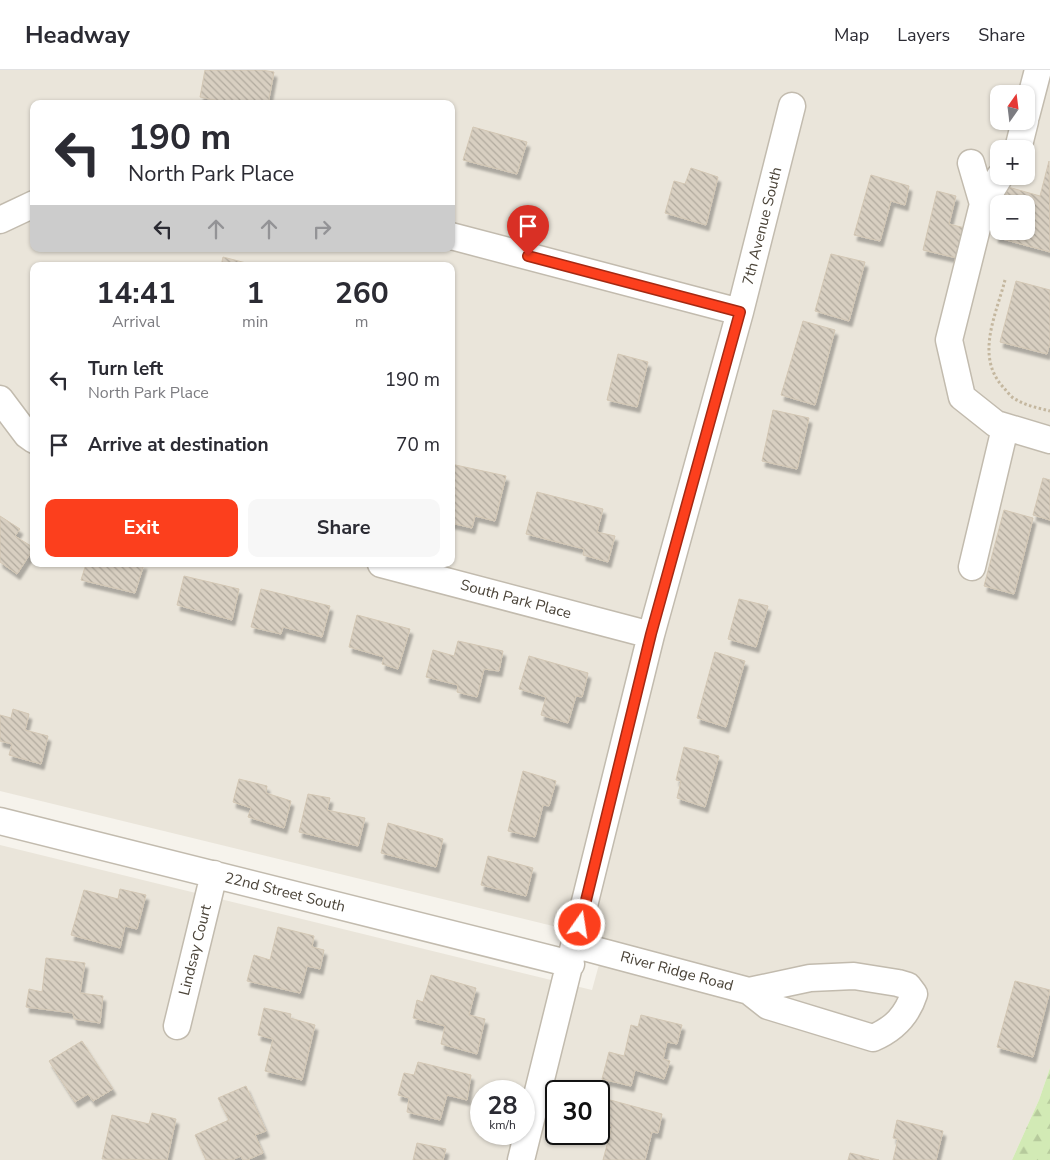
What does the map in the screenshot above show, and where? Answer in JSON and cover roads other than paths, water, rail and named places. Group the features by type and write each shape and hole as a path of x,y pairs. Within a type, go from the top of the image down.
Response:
{"street":[{"path":"1034,85 1038,70"},
{"name":"7th Avenue South","path":"521,1160 651,634 740,312 792,106"},
{"path":"971,163 983,204"},
{"path":"995,185 983,204 949,340 962,397 996,424 1050,440"},
{"path":"0,220 30,206"},
{"path":"455,237 740,312"},
{"path":"0,399 30,437"},
{"path":"972,567 1005,428"},
{"name":"South Park Place","path":"393,567 651,634"},
{"name":"22nd Street South","path":"0,821 214,874 573,954"},
{"name":"Lindsay Court","path":"177,1026 214,874"},
{"name":"River Ridge Road","path":"573,954 749,991 810,978 854,976 898,983 908,986 914,994 910,1007 904,1017 886,1032 872,1038 768,1006 749,991"}]}
